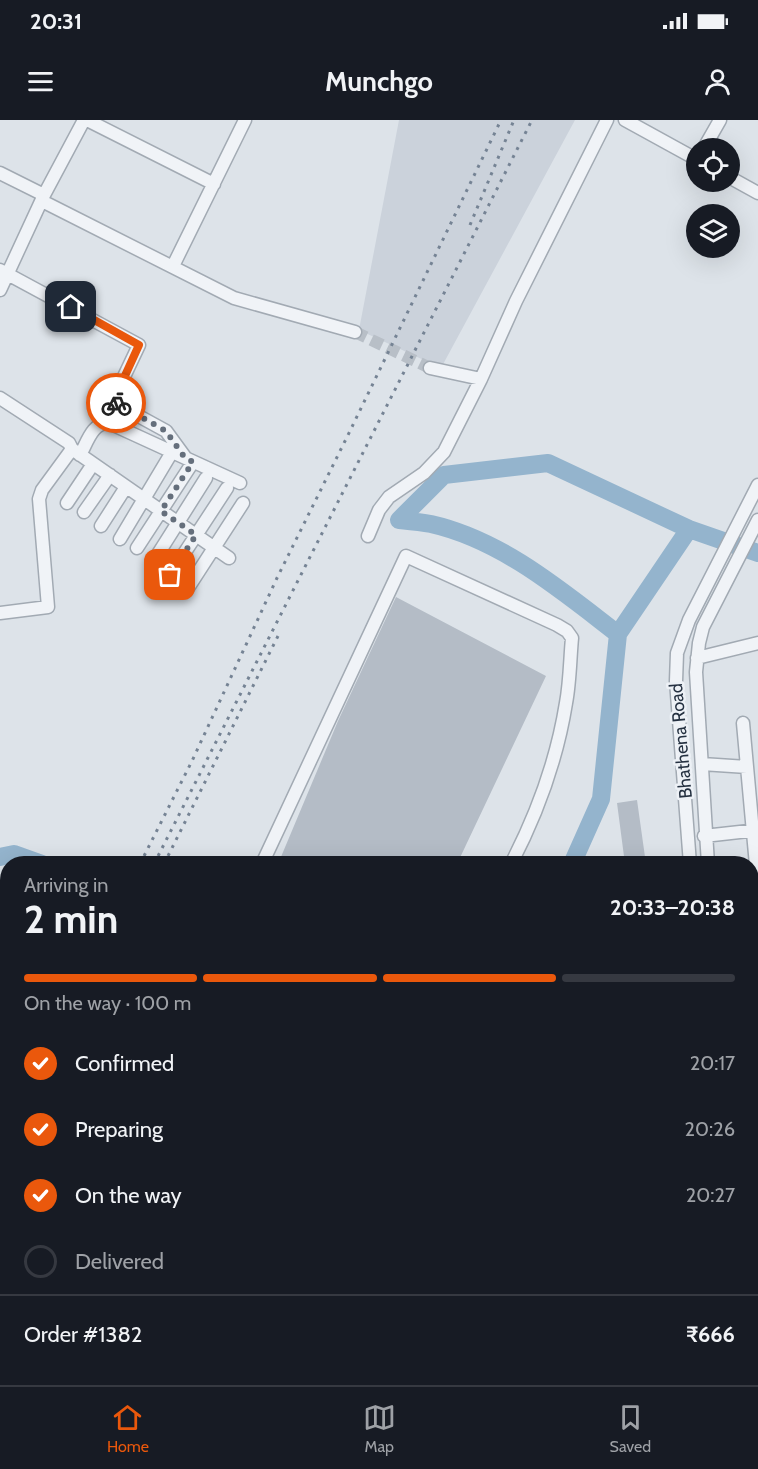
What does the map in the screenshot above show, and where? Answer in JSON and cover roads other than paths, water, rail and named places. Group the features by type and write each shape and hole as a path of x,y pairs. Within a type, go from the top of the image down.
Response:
{"street":[{"path":"0,290 4,272 86,120 214,184"},
{"path":"173,266 245,120"},
{"path":"368,536 379,510 389,497 424,473 439,459 481,379 516,301 608,120"},
{"path":"625,120 686,154"},
{"path":"710,138 720,120"},
{"path":"0,174 248,303 355,332"},
{"path":"740,183 758,193"},
{"path":"4,272 139,345 102,423"},
{"path":"430,368 481,379"},
{"path":"0,398 69,443 76,452 229,558"},
{"path":"113,402 166,431 189,460"},
{"path":"0,613 48,607 40,507 42,490 95,427 102,423 109,423 240,483"},
{"path":"120,538 172,452"},
{"path":"137,548 161,511 189,460"},
{"path":"67,503 93,464"},
{"path":"84,513 110,476"},
{"path":"153,562 206,478"},
{"name":"Bhathena Road","path":"689,856 677,653 688,620 758,485"},
{"path":"101,526 126,487"},
{"path":"170,575 227,488"},
{"path":"188,588 243,503"},
{"name":"Bhathena Road","path":"707,856 704,836 697,658 704,627 758,520"},
{"path":"266,856 406,556 557,625 567,631 572,638 566,702 554,753 540,801 514,856"},
{"path":"697,658 758,643"},
{"path":"743,723 752,747 751,771 757,856"},
{"path":"702,764 751,771"},
{"path":"704,836 755,830"}],"waterway":[{"path":"576,856 601,799 618,634 507,554 457,532 431,524 399,520 444,475 548,463 689,529 758,553"},
{"path":"618,634 689,529"},
{"path":"5,856 14,854 20,856"}],"tunnel":[{"path":"355,332 430,368"}],"railway":[{"path":"144,856 501,120"},
{"path":"470,225 514,120"},
{"path":"158,856 532,120"},
{"path":"168,856 278,636"}]}
